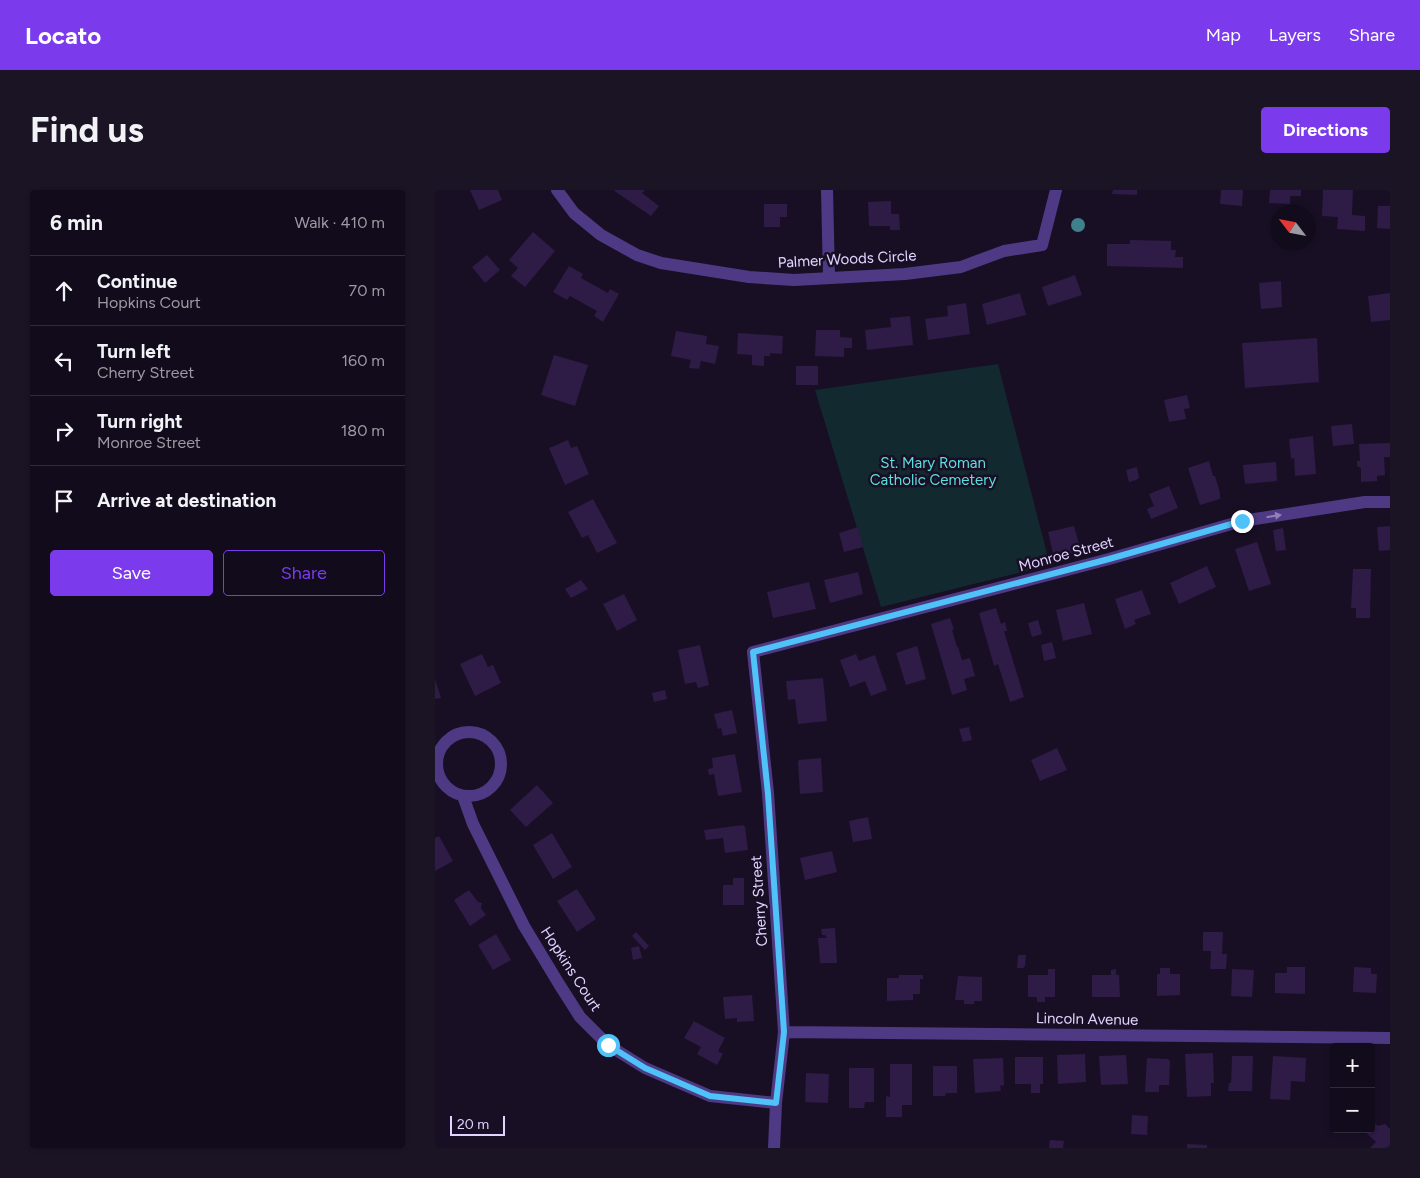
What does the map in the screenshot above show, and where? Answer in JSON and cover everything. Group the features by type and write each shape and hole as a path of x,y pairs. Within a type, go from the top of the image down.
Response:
{"street":[{"name":"Palmer Woods Circle","path":"557,190 574,213 601,235 637,255 661,263 749,277 794,280 905,274 961,267 1004,252 1042,245 1056,190"},
{"path":"827,190 829,278"},
{"name":"Monroe Street","path":"753,652 1109,559 1242,521 1365,502 1390,502"},
{"name":"Cherry Street","path":"753,652 768,794 784,1032 776,1103 774,1148"},
{"path":"474,732 486,737 495,746 501,757 501,770 496,782 487,791 476,796 463,796 451,792 442,783 437,771 437,759 441,747 450,738 462,733 474,732"},
{"name":"Hopkins Court","path":"463,796 473,824 524,926 580,1017 608,1045 645,1068 710,1096 776,1103"},
{"name":"Lincoln Avenue","path":"784,1032 1390,1038"}],"green space":[{"name":"St. Mary Roman Catholic Cemetery","path":"998,364 1050,565 881,607 815,390"}],"building":[{"path":"470,190 498,190 502,200 479,210"},
{"path":"613,190 645,190 642,193 659,206 651,216"},
{"path":"1113,190 1137,190 1137,195 1112,194"},
{"path":"1221,190 1243,190 1242,206 1220,204"},
{"path":"1270,190 1301,190 1301,196 1290,196 1290,204 1269,203"},
{"path":"1323,190 1353,190 1352,215 1365,216 1365,231 1337,229 1338,217 1322,216"},
{"path":"891,201 891,214 899,214 900,230 890,230 890,226 869,226 868,202"},
{"path":"764,204 787,204 787,217 780,217 780,227 764,227"},
{"path":"1378,206 1390,206 1390,229 1377,228"},
{"path":"533,232 555,251 525,287 511,276 518,268 509,260"},
{"path":"1130,240 1171,241 1171,250 1176,250 1175,257 1183,257 1183,268 1107,266 1107,244 1130,244"},
{"path":"487,255 500,270 485,283 472,267"},
{"path":"569,266 583,274 581,278 608,293 610,289 619,294 603,322 594,316 597,311 570,296 567,300 553,292"},
{"path":"1075,275 1082,295 1048,306 1042,287"},
{"path":"1281,281 1282,307 1261,309 1259,283"},
{"path":"1020,293 1026,315 987,325 982,304"},
{"path":"1390,293 1390,320 1371,322 1368,296"},
{"path":"966,303 970,334 928,340 925,319 948,316 947,306"},
{"path":"910,316 913,345 867,350 865,330 891,327 890,318"},
{"path":"816,330 840,330 840,337 852,338 852,348 844,348 844,357 815,356"},
{"path":"676,331 707,336 706,344 719,346 715,364 701,361 699,369 689,368 691,360 671,356"},
{"path":"738,333 783,336 782,354 770,353 770,356 764,356 764,366 752,365 752,355 737,354"},
{"path":"1317,338 1319,382 1245,388 1242,343"},
{"path":"554,355 588,365 575,406 541,395"},
{"path":"796,366 818,366 818,385 796,385"},
{"path":"1187,395 1190,408 1184,409 1186,419 1169,422 1164,400"},
{"path":"1352,424 1354,444 1333,446 1331,426"},
{"path":"1313,436 1316,474 1295,476 1294,458 1291,459 1289,439"},
{"path":"568,440 571,448 577,446 589,474 565,485 549,448"},
{"path":"1390,443 1390,457 1384,457 1385,475 1377,476 1377,481 1361,482 1361,468 1357,466 1357,461 1360,461 1359,444"},
{"path":"1209,461 1220,493 1220,499 1200,505 1188,468"},
{"path":"1276,462 1277,481 1245,484 1243,465"},
{"path":"1137,467 1139,478 1129,482 1126,470"},
{"path":"1169,486 1178,508 1151,519 1147,509 1154,506 1149,494"},
{"path":"593,499 617,543 597,553 588,535 582,538 568,512"},
{"path":"1074,526 1081,551 1054,558 1048,532"},
{"path":"1390,526 1390,550 1379,551 1377,527"},
{"path":"858,527 863,547 844,552 839,533"},
{"path":"1283,528 1286,550 1276,551 1273,530"},
{"path":"1257,542 1271,584 1249,591 1235,549"},
{"path":"1207,566 1216,587 1179,604 1170,583"},
{"path":"1353,569 1371,569 1370,618 1356,618 1356,608 1351,608"},
{"path":"858,572 863,594 830,603 824,580"},
{"path":"581,580 588,589 571,598 565,589"},
{"path":"809,582 816,609 773,618 767,592"},
{"path":"1142,590 1151,614 1134,620 1136,624 1125,629 1115,599"},
{"path":"624,594 637,620 617,631 603,604"},
{"path":"1084,603 1092,634 1063,641 1056,610"},
{"path":"996,608 1001,624 1005,622 1007,631 1004,631 1024,697 1010,702 998,664 994,666 979,613"},
{"path":"950,618 962,660 970,658 975,676 964,679 967,690 952,695 931,624"},
{"path":"1038,620 1042,634 1032,637 1028,623"},
{"path":"1052,642 1056,658 1044,661 1041,645"},
{"path":"700,645 709,685 698,688 696,682 685,684 678,650"},
{"path":"917,646 926,679 906,685 896,653"},
{"path":"482,654 488,667 493,665 501,683 475,696 460,664"},
{"path":"856,654 859,661 875,655 887,690 871,696 865,681 850,687 840,660"},
{"path":"823,678 827,721 798,724 795,699 788,700 786,681"},
{"path":"435,679 441,698 435,699"},
{"path":"665,690 667,699 654,702 652,693"},
{"path":"732,710 737,733 723,736 721,728 718,729 714,714"},
{"path":"969,727 972,740 963,742 959,729"},
{"path":"1057,748 1067,770 1040,781 1031,760"},
{"path":"735,754 742,792 718,796 714,774 709,775 708,769 713,768 712,758"},
{"path":"821,758 823,792 800,794 799,760"},
{"path":"537,785 553,803 526,827 510,810"},
{"path":"868,817 872,839 853,842 849,821"},
{"path":"743,825 745,827 748,850 725,853 723,838 706,840 704,830"},
{"path":"552,833 572,867 553,879 533,845"},
{"path":"439,836 453,861 435,871 435,838"},
{"path":"832,851 837,872 805,880 800,858"},
{"path":"733,878 744,878 744,905 723,905 723,885 733,885"},
{"path":"577,889 596,919 577,932 557,901"},
{"path":"469,890 478,902 482,903 481,908 486,915 470,926 454,900"},
{"path":"835,928 837,963 820,963 818,938 827,938 825,935 822,935 821,929"},
{"path":"636,932 649,946 645,950 632,936"},
{"path":"1203,932 1223,932 1222,954 1227,954 1226,969 1210,969 1211,951 1203,951"},
{"path":"496,934 511,960 493,970 478,945"},
{"path":"639,946 642,958 633,960 631,948"},
{"path":"1018,955 1026,955 1023,968 1017,968"},
{"path":"1287,967 1305,967 1305,994 1275,993 1275,973 1287,973"},
{"path":"1354,967 1371,968 1371,974 1377,974 1376,993 1353,992"},
{"path":"1160,968 1170,968 1170,974 1180,974 1180,995 1157,996 1157,974 1160,974"},
{"path":"1048,969 1055,969 1055,997 1045,997 1045,1002 1037,1002 1037,997 1028,997 1028,975 1048,975"},
{"path":"1116,969 1116,975 1119,975 1120,997 1092,997 1092,975 1111,975 1111,970"},
{"path":"1232,969 1254,970 1252,997 1231,996"},
{"path":"899,975 923,975 923,979 920,979 920,994 913,994 913,1000 887,1001 887,978 899,978"},
{"path":"958,976 982,977 982,1001 974,1001 974,1004 964,1004 964,1000 955,1000"},
{"path":"752,995 754,1021 737,1022 737,1018 725,1019 723,997"},
{"path":"694,1021 725,1038 718,1051 723,1054 717,1065 697,1054 701,1047 684,1038"},
{"path":"1213,1053 1214,1083 1211,1083 1211,1096 1187,1097 1185,1054"},
{"path":"1085,1054 1086,1082 1058,1084 1057,1055"},
{"path":"1126,1055 1128,1084 1101,1085 1099,1056"},
{"path":"1232,1056 1253,1056 1252,1091 1228,1091 1229,1083 1231,1083"},
{"path":"1273,1056 1306,1058 1305,1082 1291,1081 1290,1100 1270,1099"},
{"path":"1015,1057 1043,1057 1043,1084 1040,1084 1040,1093 1031,1093 1031,1084 1015,1084"},
{"path":"1003,1058 1004,1085 1000,1086 1001,1091 975,1093 973,1059"},
{"path":"1147,1058 1168,1059 1170,1061 1169,1085 1159,1085 1159,1092 1145,1092"},
{"path":"890,1064 912,1064 912,1105 902,1105 902,1117 886,1117 886,1096 890,1097"},
{"path":"933,1066 957,1066 957,1093 933,1096"},
{"path":"849,1068 874,1068 874,1102 865,1102 864,1108 849,1108"},
{"path":"806,1073 829,1074 828,1103 805,1102"},
{"path":"1132,1115 1148,1116 1147,1135 1131,1134"},
{"path":"1375,1123 1378,1126 1385,1124 1390,1129 1390,1148 1370,1148 1376,1142 1366,1133 1375,1133"},
{"path":"1050,1140 1064,1141 1063,1148 1049,1148"},
{"path":"1187,1144 1207,1145 1207,1148 1187,1148"}],"route":[{"path":"608,1045 645,1068 710,1096 776,1103 784,1032 768,794 753,652 1109,559 1242,521"}]}
